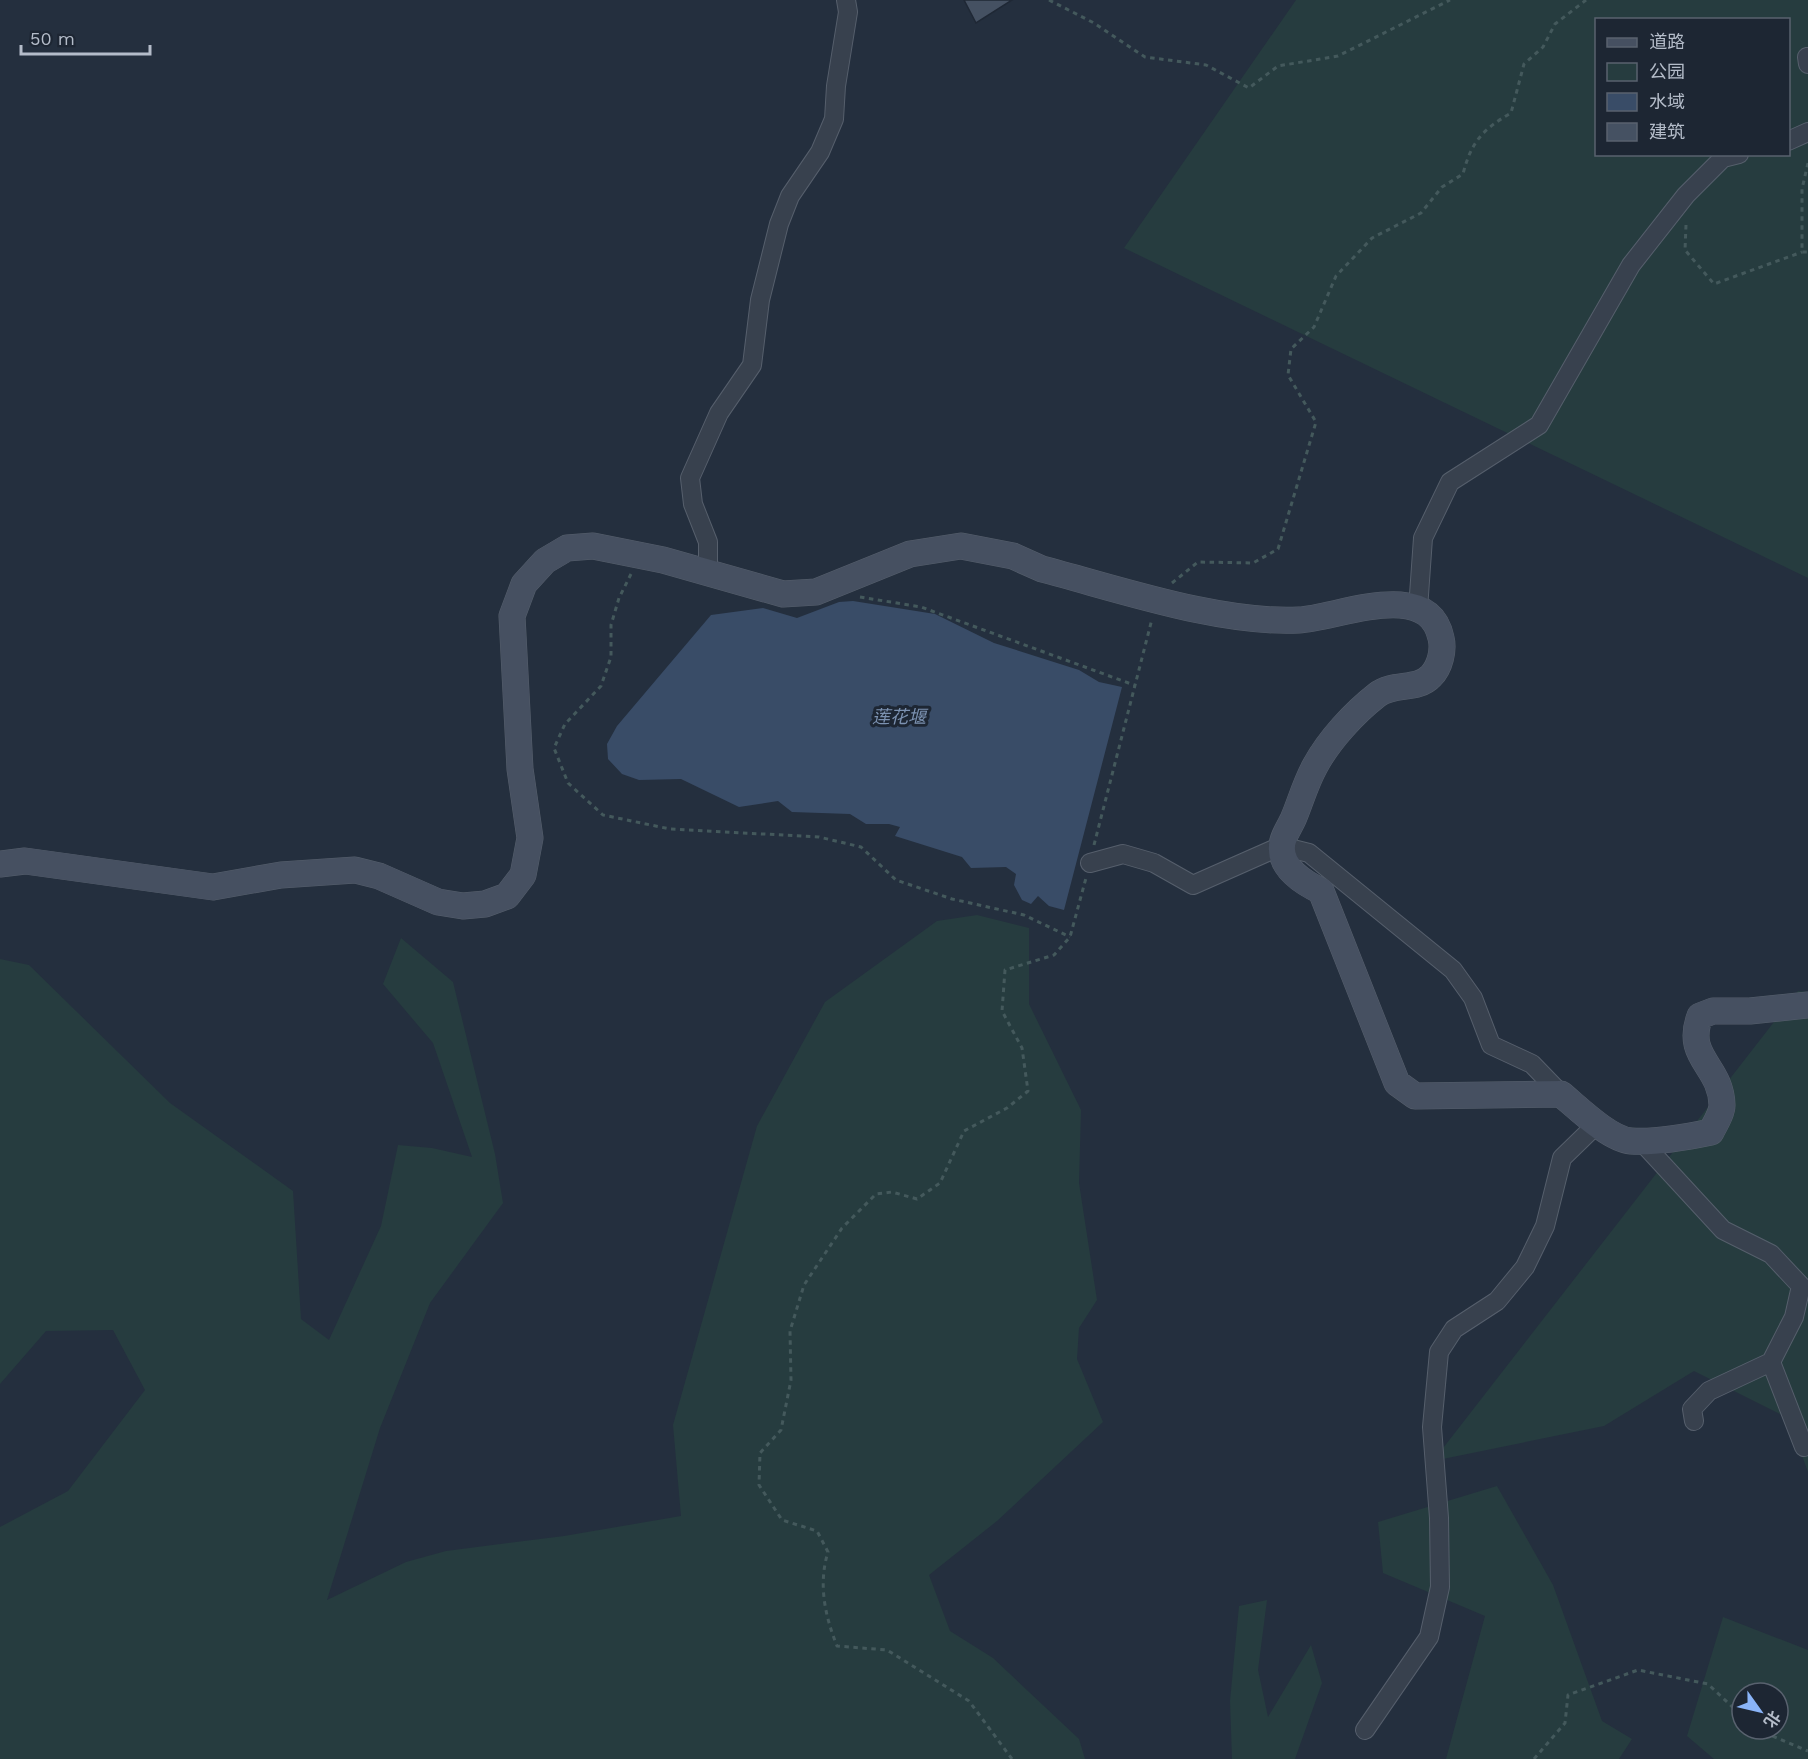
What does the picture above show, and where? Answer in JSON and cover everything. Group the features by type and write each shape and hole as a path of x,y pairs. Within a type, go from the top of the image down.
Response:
{"street":[{"path":"708,574 708,542 693,504 690,478 719,413 752,364 760,300 779,224 790,196 820,152 834,119 836,86 848,12 846,0"},
{"path":"1790,140 1808,132"},
{"path":"1418,609 1423,538 1450,482 1539,425 1631,266 1686,195 1723,158 1731,156"},
{"path":"0,864 26,861 213,886 281,876 355,870 379,876 438,902 463,906 485,904 507,896 523,875 530,838 520,769 512,616 524,584 545,561 567,548 593,546 783,594 816,592 910,554 961,546 1013,556 1042,569 1238,618 1300,620 1386,603 1408,605 1418,609 1433,621 1441,638 1441,661 1431,676 1418,685 1393,686 1379,694 1346,725 1315,766 1281,846 1286,863 1303,882 1321,891 1397,1083 1415,1096 1443,1098 1561,1094"},
{"path":"1090,863 1123,854 1154,863 1193,885 1281,846 1309,853 1453,970 1473,998 1491,1045 1532,1064 1561,1094 1597,1124 1630,1141 1711,1132 1722,1107 1716,1077 1697,1050 1695,1031 1700,1016 1713,1011 1750,1011 1808,1005"},
{"path":"1365,1730 1429,1637 1440,1587 1432,1427 1439,1352 1454,1329 1497,1301 1525,1267 1545,1226 1562,1158 1597,1124"},
{"path":"1640,1140 1723,1230 1771,1254 1801,1286 1794,1317 1771,1362 1708,1391 1692,1409 1694,1421"},
{"path":"1771,1362 1804,1447"}],"path":[{"path":"1049,0 1094,23 1145,57 1206,65 1249,88 1278,66 1338,56 1450,0"},
{"path":"1012,1759 969,1701 887,1650 837,1646 825,1617 823,1568 828,1552 818,1531 783,1520 759,1485 760,1453 782,1430 791,1380 790,1331 804,1285 842,1228 876,1194 892,1192 917,1199 940,1183 964,1131 1007,1108 1028,1091 1022,1048 1002,1011 1005,970 1054,955 1070,937 1157,598 1198,562 1253,562 1278,549 1316,422 1288,375 1291,349 1314,327 1336,276 1372,238 1421,213 1442,187 1463,174 1469,151 1490,125 1511,113 1524,64 1543,46 1555,24 1586,0"},
{"path":"1802,252 1802,189 1808,163"},
{"path":"1686,195 1685,250 1714,284 1802,252 1808,252"},
{"path":"639,556 619,598 611,626 611,657 602,686 565,724 554,748 568,783 603,815 670,829 819,837 861,847 896,880 952,899 1024,915 1070,937"},
{"path":"858,597 921,607 1134,685"},
{"path":"1534,1759 1565,1723 1568,1695 1638,1670 1708,1684 1730,1705"},
{"path":"1784,1741 1808,1751"}],"green space":[{"path":"1296,0 1808,0 1808,578 1124,248"},
{"path":"977,915 1029,928 1029,1004 1081,1110 1079,1183 1097,1300 1079,1328 1077,1359 1103,1422 997,1521 929,1575 950,1631 993,1658 1079,1739 1085,1759 0,1759 0,1527 68,1491 145,1390 113,1330 46,1331 0,1384 0,959 29,965 170,1103 293,1191 301,1319 329,1340 381,1226 398,1145 432,1148 472,1157 433,1043 383,984 401,938 453,982 495,1154 503,1203 430,1303 380,1428 327,1600 406,1562 446,1551 564,1536 681,1516 673,1425 757,1126 825,1002 937,921"},
{"path":"1798,991 1808,992 1808,1472 1788,1418 1694,1371 1604,1426 1433,1461"},
{"path":"1497,1486 1553,1585 1602,1721 1632,1739 1619,1759 1446,1759 1485,1616 1383,1573 1378,1522"},
{"path":"1267,1600 1258,1670 1268,1717 1311,1645 1322,1683 1295,1759 1232,1759 1230,1701 1239,1606"},
{"path":"1723,1617 1808,1650 1808,1759 1714,1759 1687,1736"}],"water":[{"name":"莲花堰","path":"853,601 935,614 994,643 1079,670 1099,682 1122,687 1064,910 1049,906 1038,896 1031,904 1022,900 1014,885 1016,874 1006,867 971,868 962,857 895,836 900,827 889,824 866,824 850,814 792,812 778,801 739,807 681,779 639,780 622,774 608,759 607,744 617,726 711,615 763,608 797,618 839,602"}],"building":[{"path":"964,0 1012,0 976,23"}]}
